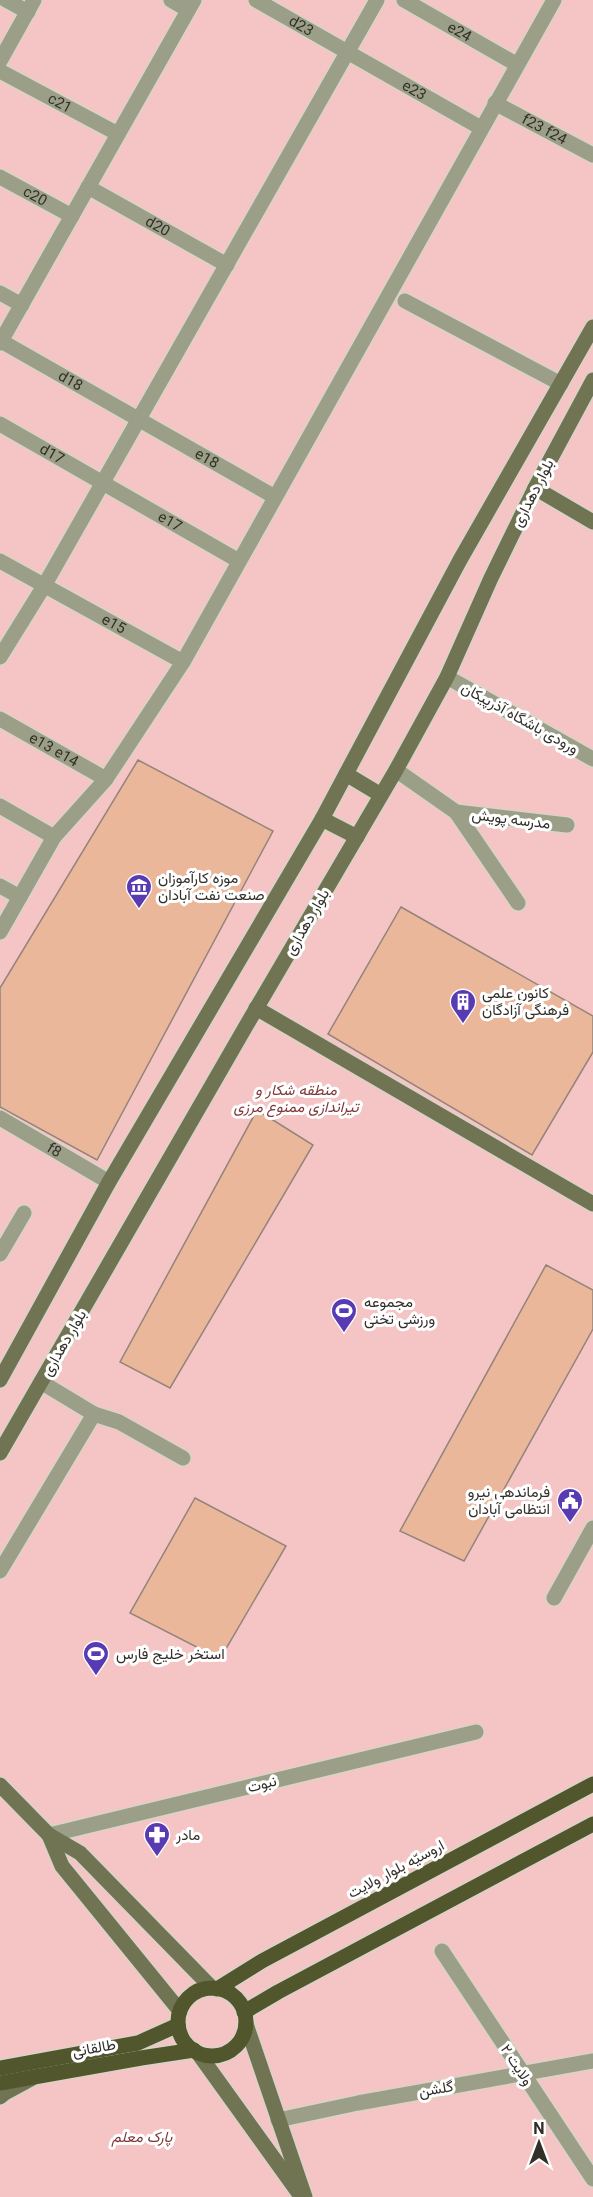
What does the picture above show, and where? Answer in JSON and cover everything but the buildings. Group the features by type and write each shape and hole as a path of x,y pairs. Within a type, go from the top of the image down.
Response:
{"main road":[{"name":"بلوار دهداری","path":"2,1372 109,1182 322,819 460,560 593,327"},
{"name":"بلوار دهداری","path":"2,1443 41,1383 256,1008 396,770 447,676 535,488 593,380"},
{"path":"535,488 593,522"},
{"path":"346,774 381,795"},
{"path":"322,819 357,837"},
{"path":"256,1008 593,1204"},
{"name":"اروسیّه بلوار ولایت","path":"215,1988 593,1784"},
{"path":"0,1785 49,1835 80,1853 215,1988"},
{"path":"196,2052 219,2055 229,2051 238,2044 243,2035 245,2018 279,1992 593,1824"},
{"path":"49,1835 62,1866 179,2018 184,2042 196,2052 303,2197"},
{"path":"179,2018 189,1997 197,1991 215,1988 226,1991 234,1997 245,2018 303,2197"},
{"name":"طالقانی","path":"0,2083 31,2070 138,2043 179,2018"},
{"name":"طالقانی","path":"0,2067 31,2070 196,2052"},
{"path":"0,2056 31,2070 0,2097"}],"street":[{"path":"0,60 31,6 6,0"},
{"path":"1,342 191,5 171,0"},
{"name":"d23","path":"256,0 348,52"},
{"path":"0,657 44,586 377,0"},
{"name":"e24","path":"404,0 516,64"},
{"path":"0,932 54,837 106,779 183,662 516,64 554,0"},
{"name":"e23","path":"348,52 481,128"},
{"name":"c21","path":"0,71 118,134"},
{"name":"f23 f24","path":"495,103 593,155"},
{"name":"c20","path":"0,177 72,216"},
{"name":"d20","path":"88,187 227,265"},
{"path":"0,293 21,305"},
{"path":"405,301 561,384"},
{"name":"d18","path":"1,342 139,420"},
{"name":"e18","path":"139,420 275,497"},
{"name":"d17","path":"0,424 102,483"},
{"name":"e17","path":"102,483 239,561"},
{"name":"e15","path":"0,561 183,662"},
{"name":"ورودی باشگاه آذرپیکان","path":"447,676 593,759"},
{"name":"e13 e14","path":"0,719 106,779"},
{"path":"396,770 456,812 518,903"},
{"path":"0,806 54,837"},
{"name":"مدرسه پویش","path":"456,812 567,825"},
{"path":"0,886 20,897"},
{"name":"f8","path":"0,1118 109,1182"},
{"path":"0,1254 24,1213"},
{"path":"41,1383 94,1414 119,1422 183,1458"},
{"path":"0,1570 94,1414"},
{"path":"554,1598 593,1528"},
{"name":"نبوت","path":"49,1835 476,1732"},
{"name":"ولایت ۲","path":"442,1951 593,2179"},
{"name":"گلشن","path":"279,2120 358,2103 593,2061"}],"green space":[{"name":"منطقه شکار و تیراندازی ممنوع مرزی","path":"0,0 593,0 593,2197 0,2197"}],"place":[{"name":"موزه کارآموزان صنعت نفت آبادان","path":"139,910"},
{"name":"کانون علمی فرهنگی آزادگان","path":"463,1025"},
{"name":"مجموعه ورزشی تختی","path":"344,1334"},
{"name":"فرماندهی نیرو انتظامی آبادان","path":"570,1524"},
{"name":"استخر خلیج فارس","path":"96,1677"},
{"name":"مادر","path":"157,1858"}],"park label":[{"name":"پارک معلم","path":"142,2137"}]}
